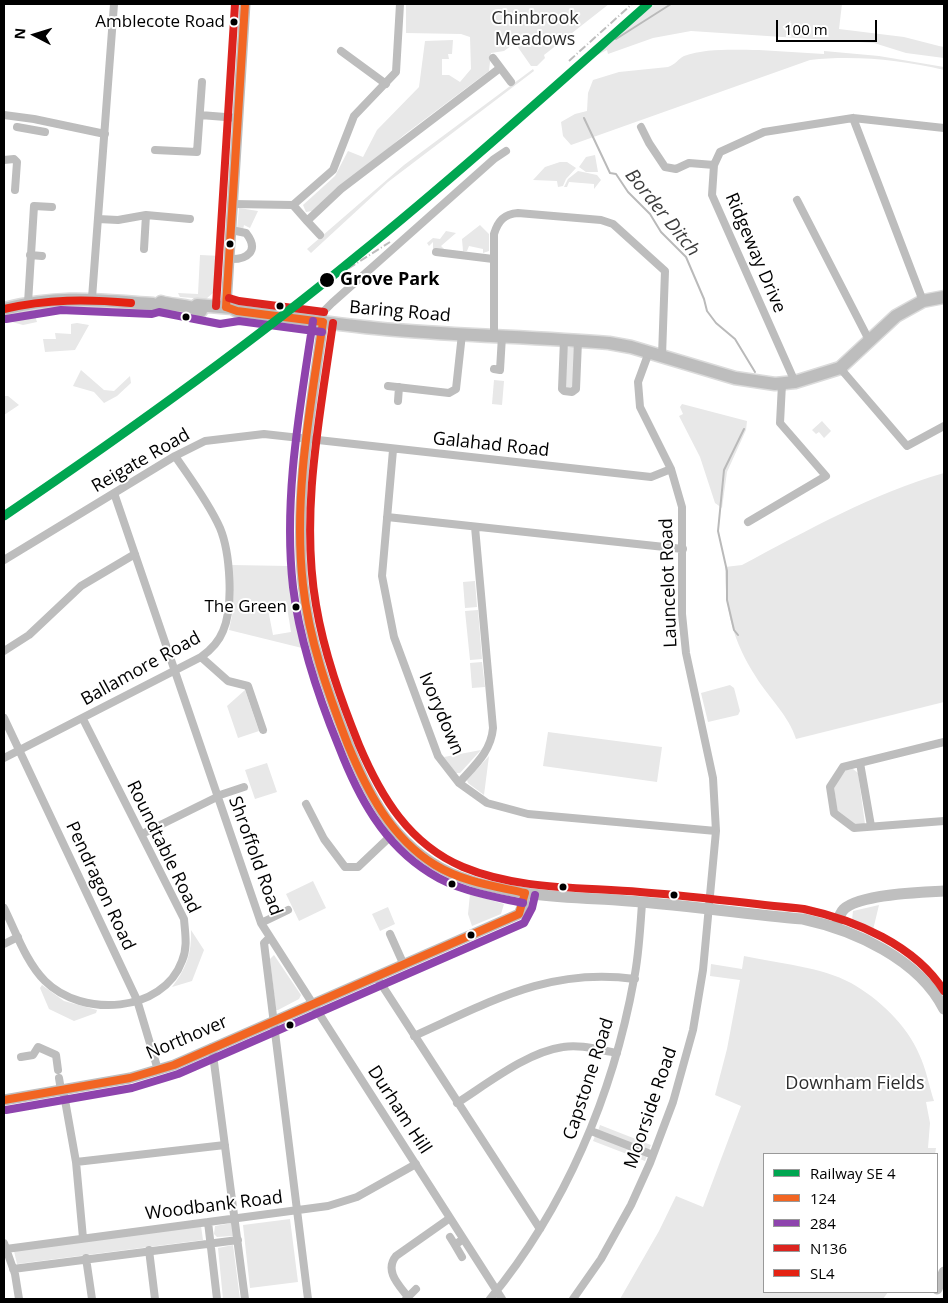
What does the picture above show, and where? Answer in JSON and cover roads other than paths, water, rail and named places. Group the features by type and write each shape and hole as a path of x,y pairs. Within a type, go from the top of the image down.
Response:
{"main road":[{"path":"840,368 896,316 923,301 944,297"},
{"name":"Baring Road","path":"4,309 62,298 92,298 195,308 201,311 228,310 306,318 368,328 609,342 735,378 782,384 795,382 840,368"}],"street":[{"path":"92,298 114,4"},
{"path":"228,310 230,230 245,4"},
{"path":"232,204 293,205 333,170 354,116 396,72 398,66 400,4"},
{"path":"341,51 386,84"},
{"path":"493,58 511,82"},
{"path":"307,221 339,191 500,68"},
{"path":"155,150 197,152 202,82"},
{"path":"4,115 34,119 105,134"},
{"path":"200,115 238,118"},
{"path":"853,118 923,301"},
{"path":"641,127 665,167 676,169 689,163 714,165 720,152 726,147 764,132 853,118 944,128"},
{"path":"32,131 34,119"},
{"path":"17,127 46,132"},
{"path":"506,151 494,159 324,311 302,492 301,551 303,585 317,658 361,777 379,812 418,852 445,870 471,881 525,893 803,919 836,927 870,942 901,962 935,994 944,1009"},
{"path":"4,160 14,159 17,162 15,190"},
{"name":"Ridgeway Drive","path":"714,165 712,195 795,382"},
{"path":"797,200 870,342"},
{"path":"293,205 320,235"},
{"path":"28,303 34,206 52,207"},
{"path":"98,219 118,220 146,214 190,218"},
{"path":"144,249 146,214"},
{"path":"500,370 493,259 496,227 509,214 609,221 665,271 662,356"},
{"path":"229,259 244,258 249,254 251,246 246,233 230,230"},
{"path":"436,252 493,259"},
{"path":"30,255 42,256"},
{"path":"388,386 449,393 457,391 462,334"},
{"path":"564,340 562,389 572,392 576,389 578,340"},
{"name":"Launcelot Road","path":"649,352 638,382 640,407 671,469 682,507 682,614 686,653 713,778 716,831 710,910"},
{"path":"840,368 907,446 944,426"},
{"path":"748,522 826,476 780,423 782,384"},
{"path":"398,402 399,387"},
{"name":"Reigate Road","path":"4,560 174,456 206,442 264,434 307,440"},
{"name":"Galahad Road","path":"307,440 651,477 671,469"},
{"name":"Ivorydown","path":"393,450 382,576 394,637 438,756 459,783 487,803 528,814 716,831"},
{"name":"Ballamore Road","path":"4,758 201,657 216,643 227,619 229,590 226,547 219,527 174,456"},
{"name":"Shroffold Road","path":"114,493 261,923 270,937 264,944 308,1299"},
{"path":"387,517 683,549"},
{"path":"459,783 487,750 492,740 493,728 475,527"},
{"path":"4,651 29,635 81,586 135,554"},
{"path":"201,657 228,682 248,686 263,730"},
{"name":"Pendragon Road","path":"4,718 137,1000 158,1070"},
{"name":"Roundtable Road","path":"4,908 28,957 45,981 59,992 83,1002 99,1005 119,1004 137,1000 160,991 174,976 183,960 186,945 184,919 82,719"},
{"path":"944,742 843,767 830,787 834,813 854,828 944,821"},
{"path":"860,763 871,826"},
{"path":"142,834 217,796 244,787"},
{"path":"306,804 324,839 345,867 358,867 396,831"},
{"path":"836,927 841,913 856,902 902,894 944,891"},
{"name":"Northover","path":"4,1100 60,1082 130,1078 158,1070 519,914 525,893"},
{"name":"Capstone Road","path":"490,1299 540,1229 590,1131 617,1053 634,978 642,904"},
{"path":"261,923 288,910"},
{"name":"Moorside Road","path":"573,1299 601,1258 627,1212 653,1155 673,1102 693,1030 710,910"},
{"path":"390,934 403,964"},
{"path":"4,944 18,936"},
{"name":"Durham Hill","path":"270,937 502,1299"},
{"path":"376,976 540,1229"},
{"path":"414,1036 519,989 561,978 590,976 634,978"},
{"path":"457,1103 540,1053 563,1047 583,1046 617,1053"},
{"path":"20,1057 33,1055 38,1047 56,1055 76,1162 83,1238"},
{"path":"212,1047 245,1299"},
{"path":"590,1131 653,1155"},
{"path":"76,1162 225,1145"},
{"name":"Woodbank Road","path":"5,1246 83,1238 328,1206 357,1197 416,1164"},
{"path":"416,1289 407,1298 390,1268 392,1262 396,1256 450,1218"},
{"path":"208,1222 217,1299"},
{"path":"450,1237 462,1257"},
{"path":"455,1245 463,1238"},
{"name":"Woodbank Road","path":"13,1269 86,1258 238,1240"},
{"path":"5,1246 13,1269 19,1299"},
{"path":"149,1250 155,1299"},
{"path":"86,1258 92,1299"},
{"path":"938,1286 944,1272"}],"waterway":[{"name":"Border Ditch","path":"616,39 671,4"},
{"name":"Border Ditch","path":"584,118 610,173 616,174 628,192 650,214 661,232 686,257 704,299 707,311 716,323 735,339 755,372"},
{"name":"Border Ditch","path":"738,635 734,630 727,600 727,571 718,531 724,470 744,429"}],"railway":[{"path":"569,61 632,4"},
{"path":"313,291 390,242"}],"place":[{"name":"Amblecote Road","path":"234,22"},
{"name":"Grove Park","path":"327,280"},
{"name":"The Green","path":"296,607"}],"park label":[{"name":"Chinbrook Meadows","path":"535,29"},
{"name":"Downham Fields","path":"855,1084"}]}
